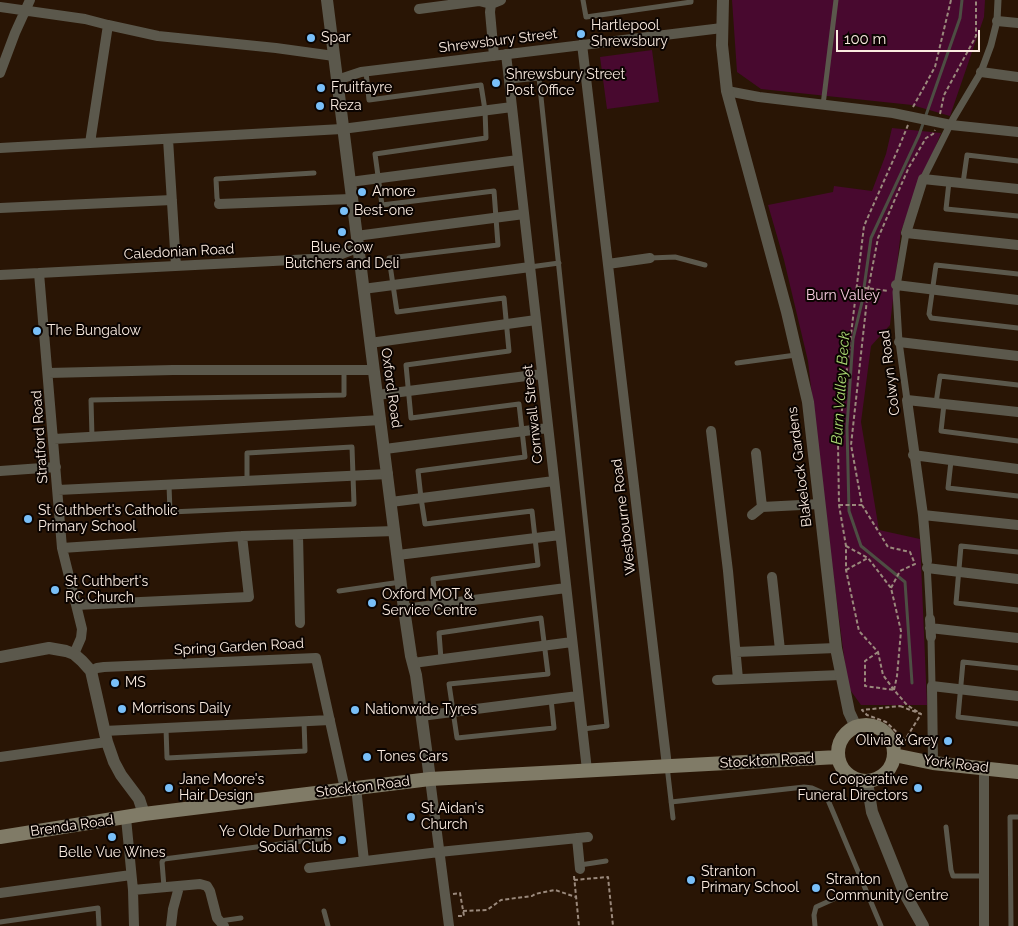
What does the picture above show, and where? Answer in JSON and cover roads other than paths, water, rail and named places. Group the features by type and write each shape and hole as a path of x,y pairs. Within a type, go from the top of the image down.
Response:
{"main road":[{"path":"865,725 883,730 893,745 893,763 883,776 867,782 851,778 845,772 838,757 840,742 849,730 856,727 865,725"},
{"name":"York Road","path":"894,754 933,763 1018,772"},
{"name":"Stockton Road","path":"144,814 430,778 838,757"},
{"name":"Brenda Road","path":"0,836 144,814"}],"street":[{"name":"Oxford Road","path":"327,0 404,609 416,675 430,778"},
{"name":"Blakelock Gardens","path":"723,0 723,62 727,91 774,260 808,402 836,648 849,712 856,727"},
{"name":"Colwyn Road","path":"933,763 927,564 923,515 913,455 899,342 896,288 906,232 923,179 981,72 997,21 998,0"},
{"path":"419,8 479,1 496,2 490,12 494,56"},
{"path":"0,7 28,5 158,36 334,56"},
{"path":"0,73 28,5"},
{"path":"997,21 1018,23"},
{"path":"90,143 108,25"},
{"name":"Shrewsbury Street","path":"337,80 366,72 722,28"},
{"name":"Westbourne Road","path":"582,44 658,723 668,766"},
{"name":"Cornwall Street","path":"506,54 587,770"},
{"path":"981,72 1018,77"},
{"path":"727,91 759,97 912,116 951,125 1018,132"},
{"path":"0,148 342,129 512,107"},
{"path":"168,139 176,266"},
{"path":"350,182 518,160"},
{"path":"923,179 1018,189"},
{"path":"219,204 351,198"},
{"path":"0,208 172,200"},
{"name":"Caledonian Road","path":"0,275 331,258 357,242 496,217 524,214"},
{"path":"906,232 1018,245"},
{"path":"608,264 650,258"},
{"path":"363,289 530,267"},
{"name":"Stratford Road","path":"39,273 62,548 82,629 81,638 74,654"},
{"path":"896,288 933,290 1018,300"},
{"path":"370,343 536,320"},
{"path":"899,342 1018,356"},
{"path":"48,373 173,370 374,370"},
{"path":"377,396 542,374"},
{"path":"907,400 1018,412"},
{"path":"54,439 381,420"},
{"path":"384,448 548,428"},
{"path":"710,432 738,679"},
{"path":"756,453 762,507"},
{"path":"913,455 1018,469"},
{"path":"0,471 56,467"},
{"path":"58,490 388,474"},
{"path":"391,502 554,481"},
{"path":"752,515 762,507 820,504"},
{"path":"923,515 1018,525"},
{"path":"62,548 242,536 395,531"},
{"path":"298,535 300,623"},
{"path":"398,555 560,535"},
{"path":"76,605 249,597 242,536"},
{"path":"927,564 958,572 1018,580"},
{"path":"772,577 780,650"},
{"path":"404,609 566,588"},
{"path":"930,628 1018,638"},
{"path":"413,663 572,642"},
{"path":"0,657 57,648 74,654 82,660 91,671 106,736 121,775 139,799 144,814"},
{"path":"736,652 836,648"},
{"name":"Spring Garden Road","path":"91,671 104,667 316,658 330,720 350,788 364,861"},
{"path":"716,680 841,675"},
{"path":"932,686 1018,696"},
{"path":"421,716 578,696"},
{"path":"0,757 106,736 166,728 330,720"},
{"path":"984,768 984,926"},
{"path":"430,778 448,922"},
{"path":"867,782 875,821 904,892 923,926"},
{"path":"126,818 134,926"},
{"path":"309,868 439,852 588,837"},
{"path":"577,838 580,867"},
{"path":"0,893 131,875"},
{"path":"132,890 200,884 207,886 216,914 222,924"},
{"path":"171,926 179,887"}],"lane":[{"path":"583,0 586,17 691,2 691,0"},
{"path":"823,105 836,0"},
{"path":"366,72 369,100 481,85 485,110 486,138 375,154 382,205 494,191 498,245 389,258 396,312 504,298 510,351 406,365 411,418 519,404 525,457 418,471 421,498 425,524 532,511 538,565 433,579 436,604"},
{"path":"509,81 540,78 607,726 582,729"},
{"path":"963,183 967,155 1018,161"},
{"path":"219,204 216,179 314,173"},
{"path":"949,182 946,209 1018,216"},
{"path":"650,258 675,257 706,265"},
{"path":"530,267 559,264"},
{"path":"1018,274 936,265 929,314 931,318 1018,328"},
{"path":"737,363 797,355"},
{"path":"92,437 91,400 344,395 344,370"},
{"path":"1018,385 940,376 941,431 1018,441"},
{"path":"168,484 170,512 354,504 352,447 247,453 247,480"},
{"path":"951,461 948,488 1018,496"},
{"path":"1018,552 961,546 956,603 1018,610"},
{"path":"339,591 401,582"},
{"path":"441,659 439,633 541,618 548,674 448,684 457,738 554,728 551,699"},
{"path":"1018,668 963,662 958,717 1018,724"},
{"path":"166,728 167,758 305,751 304,721"},
{"path":"668,766 673,818"},
{"path":"671,802 804,787 820,792 828,800 881,926"},
{"path":"1011,926 1010,817 1018,817"},
{"path":"946,827 953,876 984,876"},
{"path":"164,888 162,862 164,859 326,838"},
{"path":"580,867 606,861"},
{"path":"815,926 814,915 816,907 836,898"},
{"path":"0,922 98,908 99,926"},
{"path":"324,911 328,926"},
{"path":"222,924 241,918"}],"waterway":[{"name":"Burn Valley Beck","path":"912,683 905,582 861,546 849,511 847,427 853,339 862,302 871,238 919,135 960,18 962,0"}],"place":[{"name":"Hartlepool Shrewsbury","path":"581,34"},
{"name":"Spar","path":"311,38"},
{"name":"Shrewsbury Street Post Office","path":"496,83"},
{"name":"Fruitfayre","path":"321,88"},
{"name":"Reza","path":"320,106"},
{"name":"Amore","path":"362,192"},
{"name":"Best-one","path":"344,211"},
{"name":"Blue Cow Butchers and Deli","path":"342,232"},
{"name":"The Bungalow","path":"37,331"},
{"name":"St Cuthbert's Catholic Primary School","path":"28,519"},
{"name":"St Cuthbert's RC Church","path":"55,590"},
{"name":"Oxford MOT & Service Centre","path":"372,603"},
{"name":"MS","path":"115,683"},
{"name":"Morrisons Daily","path":"122,709"},
{"name":"Nationwide Tyres","path":"355,710"},
{"name":"Olivia & Grey","path":"948,741"},
{"name":"Tones Cars","path":"367,757"},
{"name":"Jane Moore's Hair Design","path":"169,788"},
{"name":"Cooperative Funeral Directors","path":"918,788"},
{"name":"St Aidan's Church","path":"411,817"},
{"name":"Belle Vue Wines","path":"112,837"},
{"name":"Ye Olde Durhams Social Club","path":"342,840"},
{"name":"Stranton Primary School","path":"691,880"},
{"name":"Stranton Community Centre","path":"816,888"}],"park label":[{"name":"Burn Valley","path":"843,296"}]}
